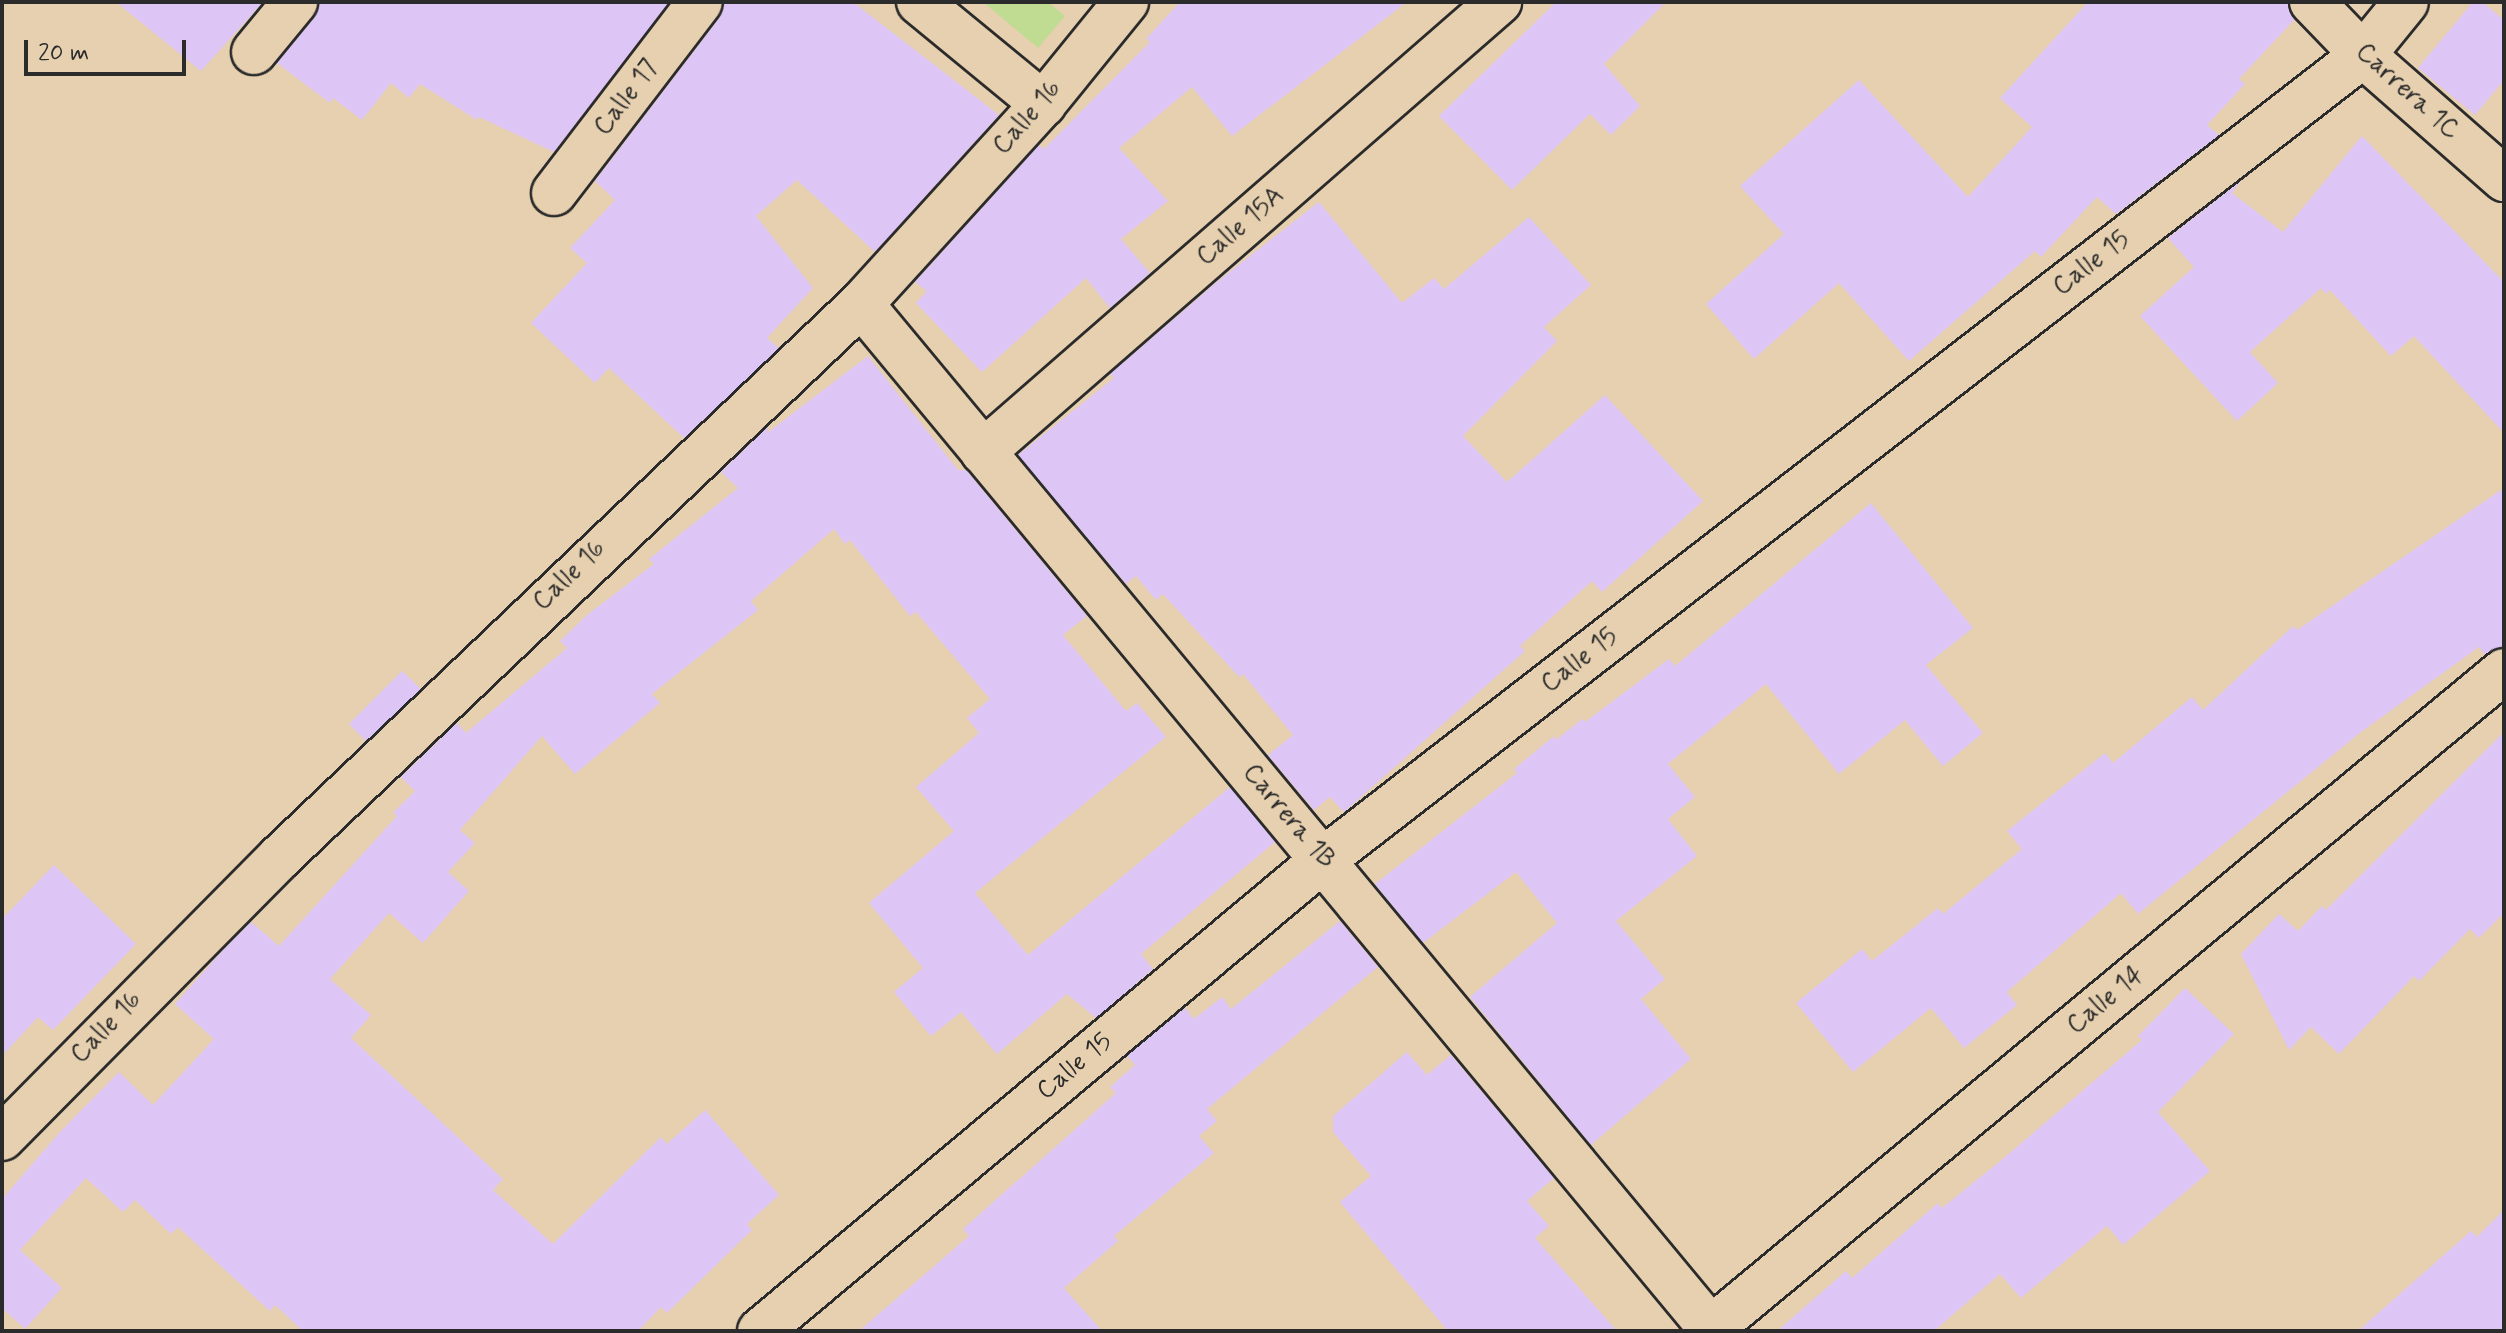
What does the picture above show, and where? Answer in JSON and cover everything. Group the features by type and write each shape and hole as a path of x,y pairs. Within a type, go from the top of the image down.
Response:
{"street":[{"path":"254,52 295,2"},
{"name":"Calle 17","path":"554,193 700,2"},
{"path":"919,2 1043,104"},
{"name":"Calle 16","path":"2,1138 119,1014 381,759 861,304 1043,104 1125,2"},
{"name":"Calle 15A","path":"983,452 1499,2"},
{"name":"Carrera 1C","path":"2312,2 2363,55 2504,179"},
{"name":"Calle 15","path":"760,1331 1323,860 2363,55 2406,2"},
{"name":"Carrera 1B","path":"861,304 1711,1330"},
{"name":"Calle 14","path":"1711,1330 2504,671"}],"green space":[{"path":"983,2 1048,2 1065,16 1038,48"}],"building":[{"path":"116,2 263,2 201,71"},
{"path":"319,2 669,2 554,152 479,117 477,120 420,84 409,98 391,83 362,120 333,98 330,103 277,63 314,18"},
{"path":"724,2 853,2 999,115 875,252 797,180 756,216 813,288 767,338 779,348 684,438 609,368 595,383 531,323 587,263 570,248 615,200 595,181 720,17"},
{"path":"1180,2 1407,2 1232,136 1192,87 1119,148 1168,201 1121,239 1150,273 1110,308 1086,278 982,372 916,303 927,291 915,282 1039,145 1044,149 1150,42 1146,39"},
{"path":"1556,2 1666,2 1604,64 1640,106 1611,135 1590,114 1512,190 1439,116"},
{"path":"2088,2 2288,2 2294,20 2239,79 2245,84 2207,125 2219,135 2116,214 2097,197 2041,257 2035,251 1909,361 1839,283 1754,359 1706,304 1784,234 1740,186 1859,80 1968,197 2032,127 2000,98"},
{"path":"2473,2 2482,2 2504,20 2504,80 2475,115 2418,68"},
{"path":"2362,136 2504,282 2504,433 2414,336 2391,356 2330,290 2326,294 2321,288 2250,352 2278,383 2237,421 2140,316 2194,267 2168,238 2241,181 2232,193 2283,232"},
{"path":"1319,202 1402,303 1434,278 1444,289 1529,217 1591,285 1544,327 1557,341 1463,436 1507,482 1605,395 1703,501 1602,592 1592,581 1520,646 1525,651 1344,812 1330,797 1314,810 1268,755 1293,735 1243,674 1239,677 1163,594 1156,600 1136,576 1126,584 1018,455 1114,378 1110,374 1218,281"},
{"path":"868,356 958,470 966,470 1087,616 1063,635 1126,711 1137,703 1166,737 975,893 1028,955 1230,787 1275,842 1141,954 1153,969 1096,1018 1067,994 997,1054 961,1012 931,1036 894,992 923,968 869,903 954,831 916,787 979,733 967,718 990,699 916,612 910,616 850,540 845,544 834,529 751,601 758,610 652,694 660,703 575,774 542,736 460,830 475,843 448,872 469,891 423,943 389,913 330,979 371,1015 351,1038 503,1179 493,1190 553,1244 661,1137 667,1144 705,1110 779,1195 747,1224 752,1230 667,1313 661,1307 638,1331 303,1331 275,1305 270,1311 178,1227 171,1234 135,1200 123,1212 86,1178 20,1250 62,1288 25,1329 2,1308 2,1199 60,1132 119,1072 153,1105 214,1039 175,1004 224,949 251,922 279,946 397,816 393,813 415,791 401,777 457,723 466,733 567,648 560,641 587,615 654,564 649,559 738,488 721,472 769,426 767,433"},
{"path":"2504,488 2504,647 2485,655 2479,647 2361,732 2138,914 2121,893 2007,992 2017,1005 1964,1048 1931,1008 1853,1072 1796,1003 1862,949 1872,961 1938,908 1943,914 2022,849 2007,831 2105,753 2113,763 2192,697 2203,710 2293,626 2297,630"},
{"path":"1871,503 1973,628 1926,665 1983,733 1943,766 1905,720 1839,774 1766,684 1668,764 1695,797 1668,819 1697,856 1616,921 1665,979 1641,999 1691,1059 1591,1145 1470,997 1557,923 1516,872 1423,943 1375,884 1517,773 1514,769 1554,736 1556,740 1582,719 1585,722 1669,659 1675,666"},
{"path":"402,671 421,689 366,741 349,724"},
{"path":"2504,732 2504,913 2479,938 2470,929 2419,981 2414,976 2339,1054 2311,1027 2289,1050 2241,954 2279,914 2298,931 2322,906 2326,910"},
{"path":"54,865 136,944 53,1030 38,1017 2,1056 2,919"},
{"path":"1340,921 1378,967 1207,1109 1217,1121 1199,1136 1214,1153 1114,1236 1118,1241 1064,1288 1102,1331 859,1331 969,1236 963,1229 1116,1093 1110,1087 1135,1065 1127,1056 1185,1008 1194,1019 1222,997 1231,1009"},
{"path":"2185,988 2234,1034 2158,1112 2210,1171 2123,1245 2107,1226 2021,1298 2000,1274 1934,1331 1777,1331 1846,1271 1852,1278 1938,1203 1942,1208 2004,1158 2142,1040 2138,1036"},
{"path":"1407,1052 1427,1075 1451,1055 1554,1178 1527,1201 1549,1226 1535,1238 1617,1331 1448,1331 1340,1202 1371,1176 1333,1132 1333,1116"},
{"path":"2504,1210 2504,1331 2358,1331 2471,1231 2477,1237"}]}
